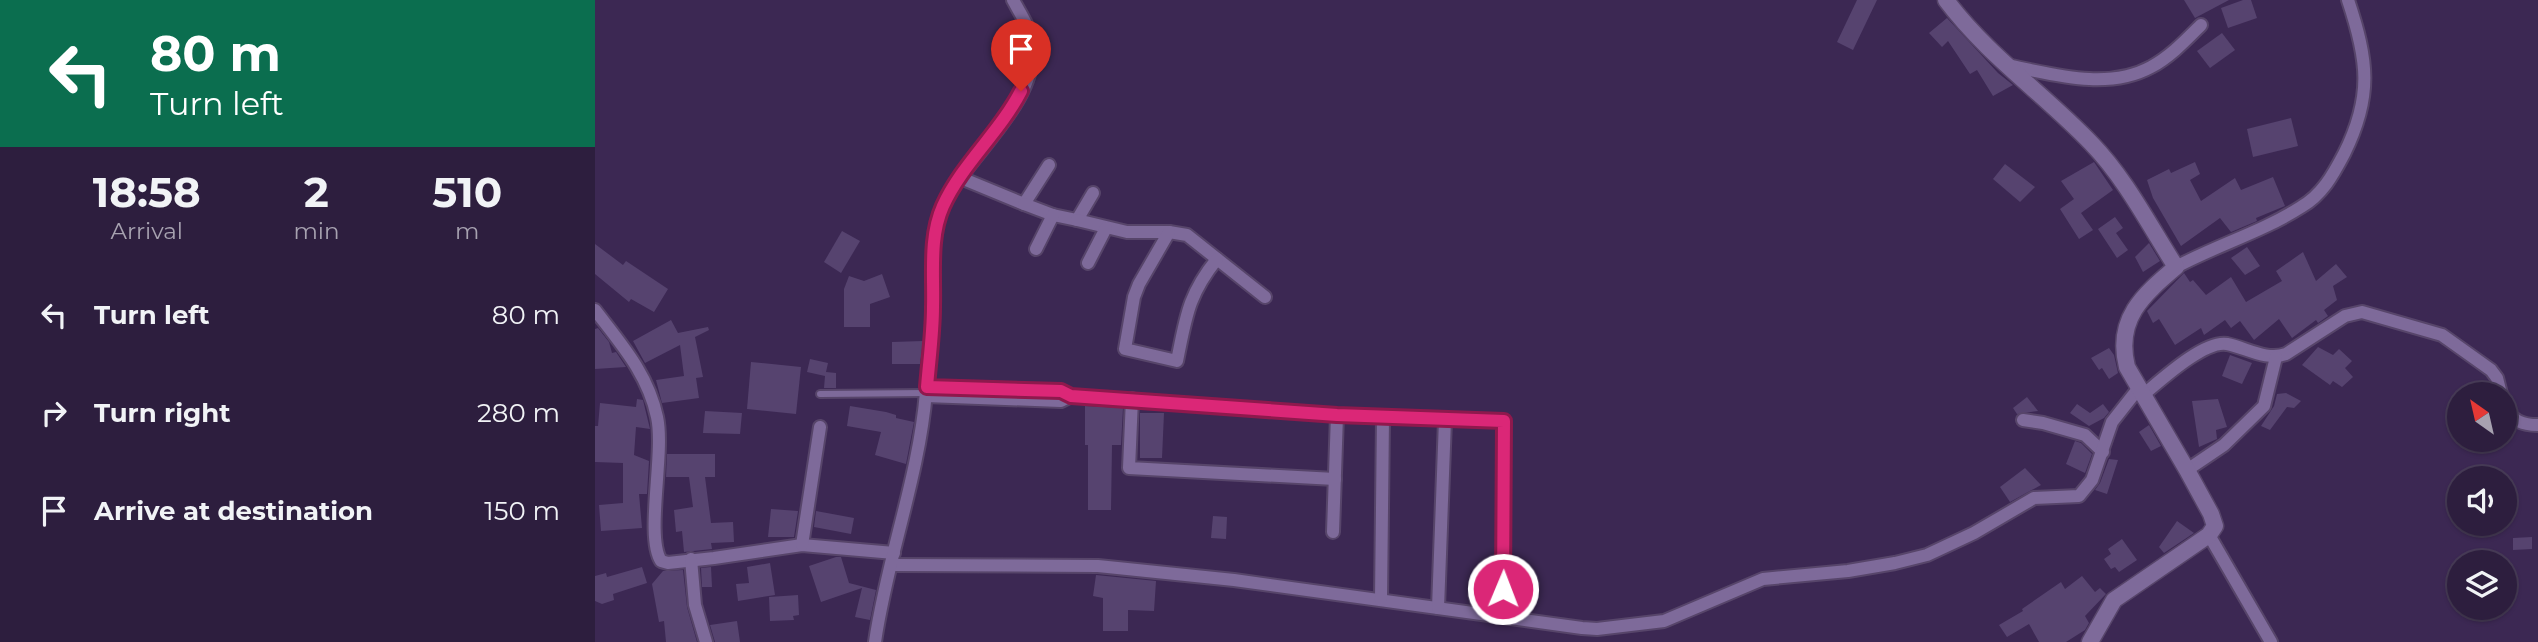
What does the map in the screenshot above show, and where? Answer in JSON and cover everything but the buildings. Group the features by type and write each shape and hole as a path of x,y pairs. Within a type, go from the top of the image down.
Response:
{"street":[{"path":"875,642 919,443 933,311 934,241 943,206 1012,108 1031,74 1032,40 1013,0"},
{"path":"1946,0 1965,26 2090,142 2114,169 2176,267"},
{"path":"2090,642 2114,600 2209,535 2214,529 2215,521 2127,367 2123,353 2126,325 2146,293 2176,267 2210,249 2259,230 2303,206 2318,194 2333,175 2355,130 2365,93 2362,43 2348,0"},
{"path":"2006,65 2072,78 2127,77 2162,60 2201,25"},
{"path":"1024,204 1049,165"},
{"path":"961,178 1053,215 1128,232 1187,235 1265,297"},
{"path":"1077,220 1093,193"},
{"path":"1036,249 1053,215"},
{"path":"1088,262 1106,228"},
{"path":"1169,232 1134,297 1125,349 1177,361 1196,287 1217,259"},
{"path":"595,310 631,356 649,391 657,417 660,445 655,518 657,555 661,561 668,563 802,545 893,559 1098,566 1234,580 1597,629 1664,621 1763,579 1848,571 1927,555 1974,533 2034,498 2080,496 2087,489 2112,422 2141,392 2215,344 2225,344 2276,358 2345,316 2362,312 2442,335 2482,361 2498,382"},
{"path":"2187,470 2224,444 2264,406 2276,358"},
{"path":"926,392 1061,401 1071,396 1132,399 1383,418 1504,421 1503,617"},
{"path":"1132,399 1129,468 1335,479"},
{"path":"1333,532 1337,415"},
{"path":"1381,600 1383,418"},
{"path":"1438,608 1445,420"},
{"path":"2023,420 2085,435 2103,452"},
{"path":"2517,421 2521,424 2538,425"},
{"path":"802,545 820,427"},
{"path":"2209,535 2271,642"},
{"path":"691,559 695,605 706,642"}],"lane":[{"path":"820,394 926,392"}],"route":[{"path":"1021,91 1012,108 950,193 938,219 934,241 933,311 927,387 1061,391 1071,396 1337,415 1504,421 1503,589"}]}
